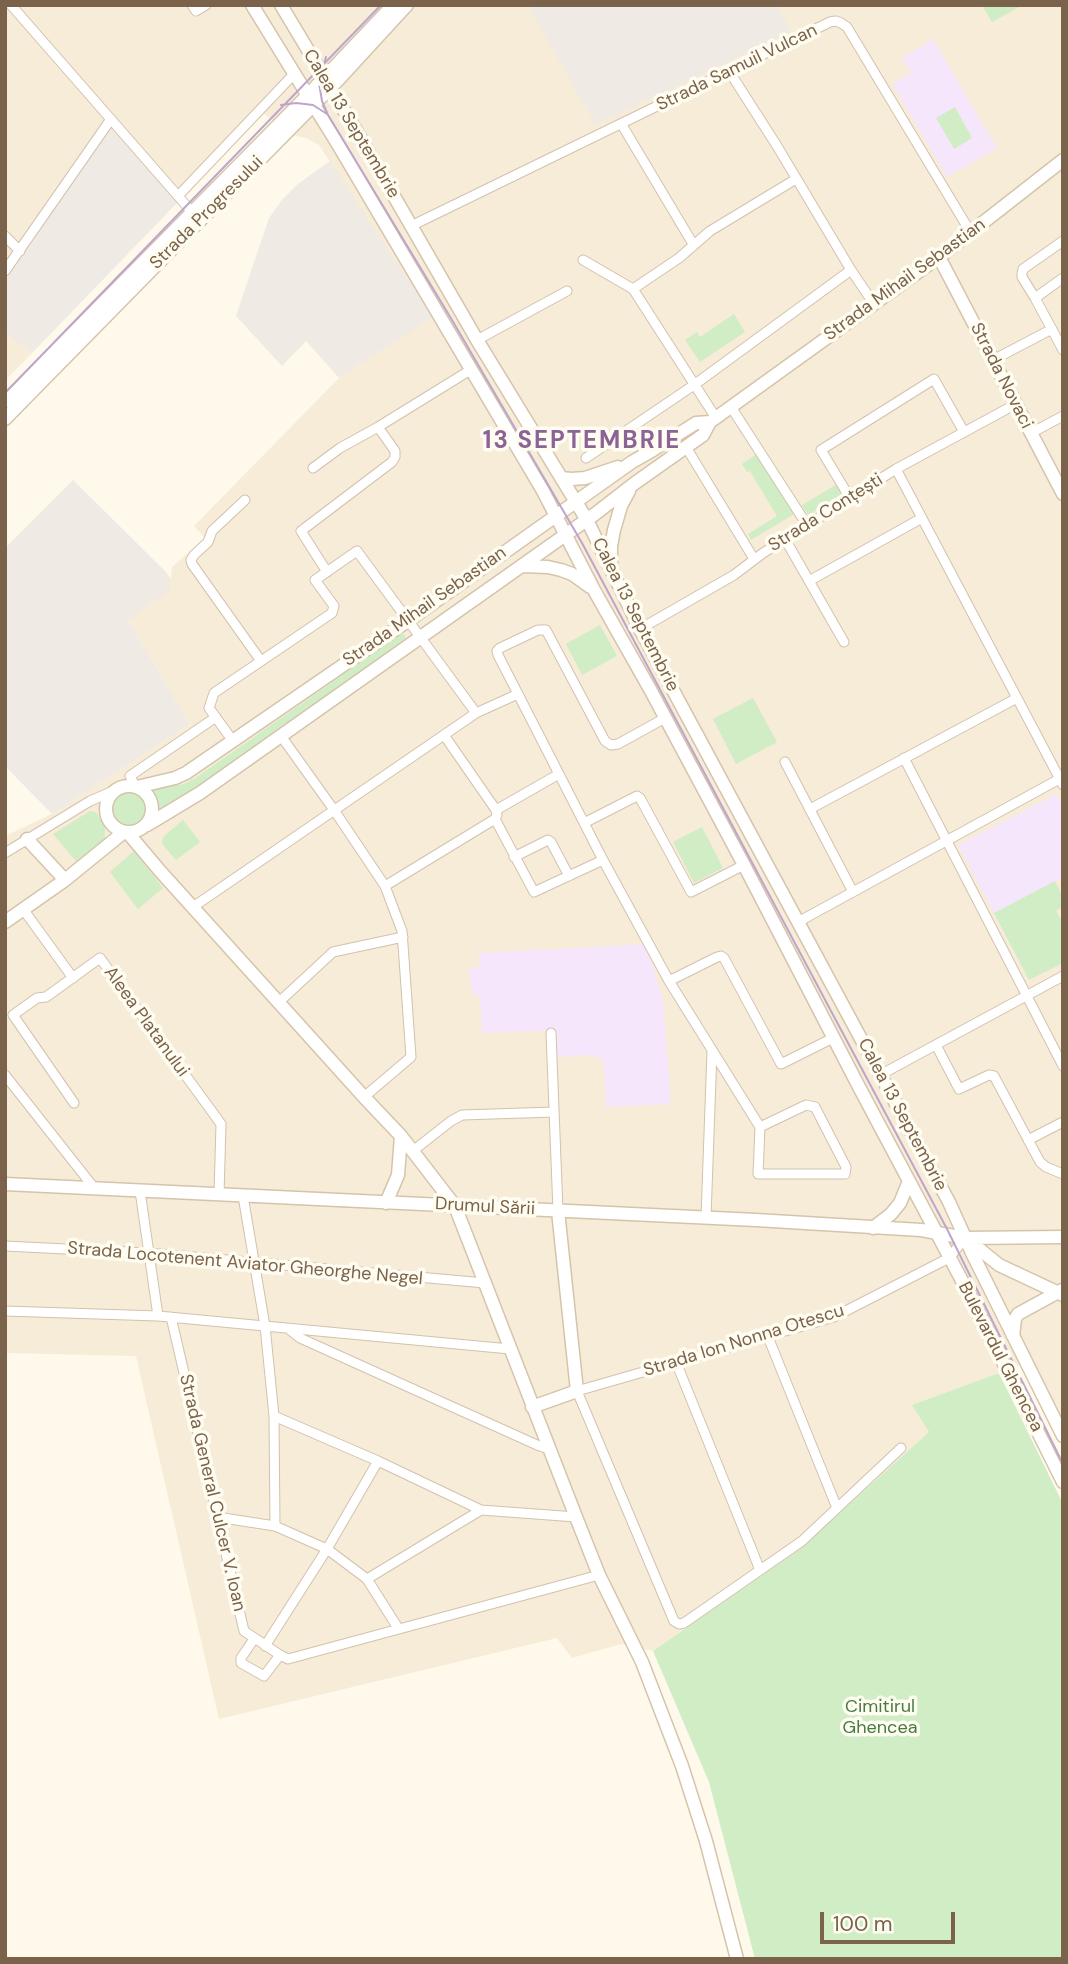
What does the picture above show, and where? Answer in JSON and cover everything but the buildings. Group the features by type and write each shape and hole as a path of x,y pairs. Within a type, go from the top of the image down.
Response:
{"main road":[{"name":"Calea 13 Septembrie","path":"252,5 472,369 556,515 744,865 936,1233"},
{"name":"Calea 13 Septembrie","path":"281,5 587,520 640,629 949,1202 965,1238"},
{"name":"Strada Progresului","path":"328,83 393,5"},
{"name":"Strada Progresului","path":"5,402 407,5"},
{"name":"Strada Mihail Sebastian","path":"145,827 200,793 587,520 703,435 713,420 939,257 1063,160"},
{"name":"Strada Progresului","path":"5,419 196,216"},
{"name":"Strada Novaci","path":"939,257 1063,495"},
{"name":"Strada Mihail Sebastian","path":"136,787 180,776 409,620 632,462 696,423 713,420"},
{"path":"561,478 584,478 632,462"},
{"path":"611,568 614,530 621,506 635,483"},
{"name":"Strada Mihail Sebastian","path":"522,566 561,570 572,574 594,590"},
{"path":"140,847 139,839 151,818 152,803 144,790 128,786 118,789 108,800 107,815 114,827 126,832 140,847 414,1150 455,1206 599,1575 642,1662 682,1766 706,1841 737,1959"},
{"path":"5,922 65,880 126,832 145,827"},
{"path":"27,839 65,880"},
{"path":"386,1203 398,1175 401,1136"},
{"path":"873,1228 900,1203 909,1181"},
{"name":"Drumul Sării","path":"5,1184 706,1217 936,1233 965,1238 1063,1237"},
{"path":"558,1210 577,1391"},
{"name":"Bulevardul Ghencea","path":"936,1233 1063,1482"},
{"path":"965,1238 992,1261 1061,1293"},
{"name":"Bulevardul Ghencea","path":"965,1238 1063,1436"},
{"path":"1013,1337 1018,1314 1061,1293"},
{"name":"Strada Ion Nonna Otescu","path":"532,1407 577,1391"}],"street":[{"path":"11,5 196,216"},
{"path":"192,5 196,11 206,5"},
{"name":"Strada Samuil Vulcan","path":"411,226 830,22 839,22 845,24 971,233"},
{"path":"729,71 874,304"},
{"path":"178,196 294,74"},
{"path":"5,271 111,119"},
{"path":"622,125 693,244"},
{"path":"633,289 679,258 710,231 796,179"},
{"path":"5,236 20,251"},
{"path":"1063,241 1023,269 1022,277 1063,350"},
{"path":"583,260 633,289 713,420"},
{"path":"586,458 694,385 851,270"},
{"path":"1035,298 1063,278"},
{"path":"478,340 567,291"},
{"path":"993,360 1052,330"},
{"path":"313,468 340,448 472,369"},
{"path":"850,498 821,450 934,379 964,432"},
{"name":"Strada Conțești","path":"640,629 734,575 754,559 896,469 1016,404"},
{"path":"731,407 807,525"},
{"path":"1031,433 1063,416"},
{"path":"327,572 301,531 393,462 395,451 378,427"},
{"path":"686,447 754,559"},
{"path":"798,922 946,840 1062,780 896,469"},
{"path":"245,500 212,531 208,542 191,560 261,661"},
{"path":"809,581 922,518"},
{"path":"785,539 845,642"},
{"path":"233,741 209,708 214,693 332,613 334,606 315,580 357,551 476,713"},
{"path":"665,718 618,744 611,745 605,741 546,631 538,630 497,651 603,860 669,981 760,1127 758,1174 842,1175 846,1172 846,1167 815,1107 807,1105 760,1127"},
{"path":"193,907 476,713 518,694"},
{"path":"810,809 1017,698"},
{"path":"136,787 130,776 216,717"},
{"path":"444,735 495,814 514,857 534,892 603,860"},
{"path":"281,736 385,887 402,934 411,1057 364,1097"},
{"path":"904,758 1063,1066"},
{"path":"785,762 853,891"},
{"path":"385,887 559,774"},
{"path":"5,853 90,801 118,789"},
{"path":"584,822 637,796 691,892 744,865"},
{"path":"514,857 548,840 569,876"},
{"path":"23,909 73,978"},
{"path":"279,1002 333,952 402,934"},
{"path":"669,981 717,957 724,958 781,1064 833,1038"},
{"name":"Aleea Platanului","path":"74,1103 13,1015 37,998 46,997 100,958 221,1124 219,1195"},
{"path":"880,1075 1063,976"},
{"path":"551,1034 558,1210"},
{"path":"936,1045 959,1089 995,1076 1040,1162 1063,1174"},
{"path":"706,1217 712,1049"},
{"path":"5,1075 95,1189"},
{"path":"414,1150 462,1115 554,1112"},
{"path":"1028,1140 1063,1122"},
{"path":"140,1191 158,1316"},
{"path":"243,1196 265,1326 274,1416 275,1526"},
{"path":"949,1258 965,1238"},
{"name":"Strada Locotenent Aviator Gheorghe Negel","path":"5,1246 148,1253 485,1283"},
{"name":"Strada Ion Nonna Otescu","path":"577,1391 834,1317 949,1258"},
{"path":"5,1311 158,1316 510,1349"},
{"name":"Strada General Culcer V. Ioan","path":"171,1317 244,1631 254,1639"},
{"path":"289,1329 300,1338 537,1446 550,1449"},
{"path":"768,1337 837,1508"},
{"path":"676,1362 760,1570"},
{"path":"577,1391 674,1621 678,1624 684,1623 802,1541 901,1448"},
{"path":"274,1416 481,1510 576,1517"},
{"path":"265,1646 327,1549 378,1461"},
{"path":"368,1579 481,1510"},
{"path":"217,1517 275,1526 327,1549 368,1579 398,1628"},
{"path":"280,1655 264,1676 242,1663 241,1658 254,1639 288,1659 599,1575"}],"shaded area":[{"path":"5,5 1063,5 1063,1420 1031,1361 913,1405 929,1432 800,1549 653,1651 621,1644 572,1658 557,1638 219,1719 136,1356 5,1353 5,836 52,814 190,724 128,620 166,572 171,579 172,567 205,538 194,526 339,378 431,317 319,145 292,135 263,113 178,202 110,128 5,281"},
{"path":"528,5 777,5 791,31 596,125"},
{"path":"933,39 997,148 947,177 892,84 911,73 902,58"},
{"path":"111,127 178,202 32,353 5,334 5,281"},
{"path":"330,161 432,317 339,378 306,341 282,366 236,316 269,218 298,184"},
{"path":"5,334 32,353 5,380"},
{"path":"73,480 166,572 171,589 128,620 190,724 52,814 5,766 5,548"},
{"path":"1056,794 1063,806 1063,877 1055,882 1063,897 1063,907 1056,911 1063,923 1063,963 1029,980 958,845"},
{"path":"646,944 663,1000 671,1104 606,1107 603,1060 594,1055 557,1057 556,1030 482,1033 480,995 472,995 469,968 480,967 479,953"}],"green space":[{"path":"982,5 1018,5 1019,7 992,22"},
{"path":"955,107 972,138 954,149 936,118"},
{"path":"734,314 745,332 700,362 685,340 697,332 700,337"},
{"path":"758,453 796,513 751,540 748,534 777,516 750,471 747,472 742,464"},
{"path":"839,483 845,493 808,515 802,505"},
{"path":"600,625 617,656 582,675 566,644"},
{"path":"401,634 405,635 405,641 162,811 157,810 153,789 184,784 197,777"},
{"path":"753,698 777,742 736,764 713,719"},
{"path":"130,792 142,797 147,809 142,821 130,826 118,821 113,809 118,797"},
{"path":"90,811 98,815 105,827 105,841 76,861 53,834"},
{"path":"183,820 200,842 176,860 162,841 164,836"},
{"path":"702,827 723,868 694,883 673,842"},
{"path":"134,851 163,888 138,909 110,872"},
{"path":"1055,881 1063,897 1063,907 1056,911 1063,923 1063,963 1029,980 994,913"},
{"name":"Cimitirul Ghencea","path":"999,1373 1063,1504 1063,1959 755,1959 709,1782 653,1651 800,1549 929,1432 912,1405"}],"tram line":[{"path":"5,393 381,5"},
{"path":"326,57 319,83 328,115 582,543 947,1229 1063,1464"},
{"path":"281,105 313,105 327,114"}],"district":[{"name":"13 SEPTEMBRIE","path":"582,442"}]}
